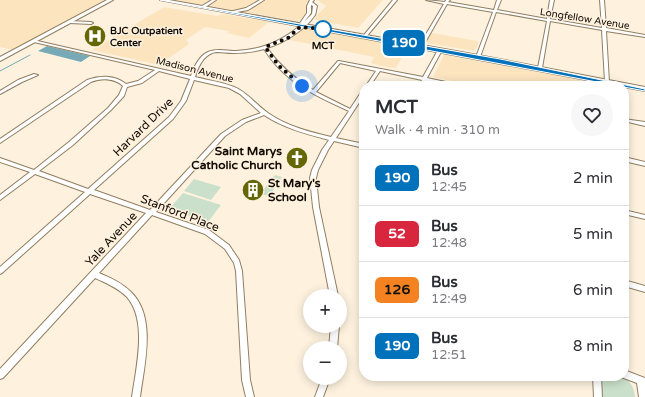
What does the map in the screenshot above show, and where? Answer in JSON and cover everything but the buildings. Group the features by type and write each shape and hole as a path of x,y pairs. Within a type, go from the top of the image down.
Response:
{"main road":[{"path":"162,0 421,46 602,81"},
{"path":"0,59 109,1"},
{"path":"629,86 645,89"}],"street":[{"path":"202,7 210,0"},
{"path":"202,7 214,0"},
{"path":"231,12 244,10 262,0"},
{"path":"365,36 394,0"},
{"name":"Longfellow Avenue","path":"428,0 645,36"},
{"path":"478,57 499,0"},
{"path":"540,68 552,0"},
{"path":"602,0 607,81"},
{"name":"Harvard Drive","path":"0,270 171,118 185,99 197,66 209,53 237,52 265,47 288,38 314,14 314,6 312,2"},
{"path":"421,46 447,2"},
{"path":"253,6 250,13 254,16"},
{"path":"70,22 91,23"},
{"name":"Madison Avenue","path":"34,41 237,90 248,97 264,113 293,127 359,145"},
{"path":"265,47 286,73 314,92 352,111"},
{"path":"425,79 440,50"},
{"path":"314,92 339,62 435,81"},
{"path":"125,86 140,82 158,70"},
{"path":"371,81 379,70"},
{"path":"0,93 20,81 36,75"},
{"path":"0,141 89,81 107,78 122,83 125,86"},
{"path":"0,198 98,122 124,94 125,86"},
{"path":"333,289 313,188 315,170 359,100"},
{"name":"Yale Avenue","path":"0,375 223,135 237,124 264,113"},
{"path":"629,121 645,124"},
{"name":"Stanford Place","path":"0,160 207,232 220,240 233,253 240,271 246,380 250,397"},
{"path":"629,160 645,164"},
{"path":"629,213 645,217"},
{"path":"94,274 108,279 124,290 136,304 141,314 143,328 136,397"},
{"path":"629,284 645,289"},
{"path":"629,376 643,381 643,397"},
{"path":"597,381 598,397"},
{"path":"319,397 323,385"}],"shaded area":[{"path":"0,0 107,0 13,50 0,47"},
{"path":"175,0 310,0 306,3 306,13 300,20 297,21"},
{"path":"317,0 383,0 358,28 315,20 316,16 326,6"},
{"path":"164,7 217,16 223,14 269,22 249,38 227,33 229,31 205,27 186,40 189,44 159,65 92,50"},
{"path":"305,28 407,48 396,68 381,66 371,63 374,57 290,40"},
{"path":"403,28 478,41 478,44 475,51 395,38"},
{"path":"444,55 583,81 452,81 433,77"}],"green space":[{"path":"275,175 282,177 269,196 260,194"},
{"path":"194,179 221,187 211,200 184,191"},
{"path":"183,193 221,205 208,222 169,209"},
{"path":"600,381 628,381 634,390 635,397 601,397"}],"water":[{"path":"47,46 90,56 81,62 38,51"}],"waterway":[{"path":"0,71 30,55"}],"bus line":[{"name":"190","path":"162,0 604,81"},
{"name":"190","path":"629,86 645,89"}],"place":[{"name":"MCT","path":"323,29"},
{"name":"BJC Outpatient Center","path":"95,36"},
{"name":"Saint Marys Catholic Church","path":"297,158"},
{"name":"St Mary's School","path":"253,190"}],"route":[{"path":"302,86 279,66 265,47 276,44 288,38 300,27 323,29"}]}
